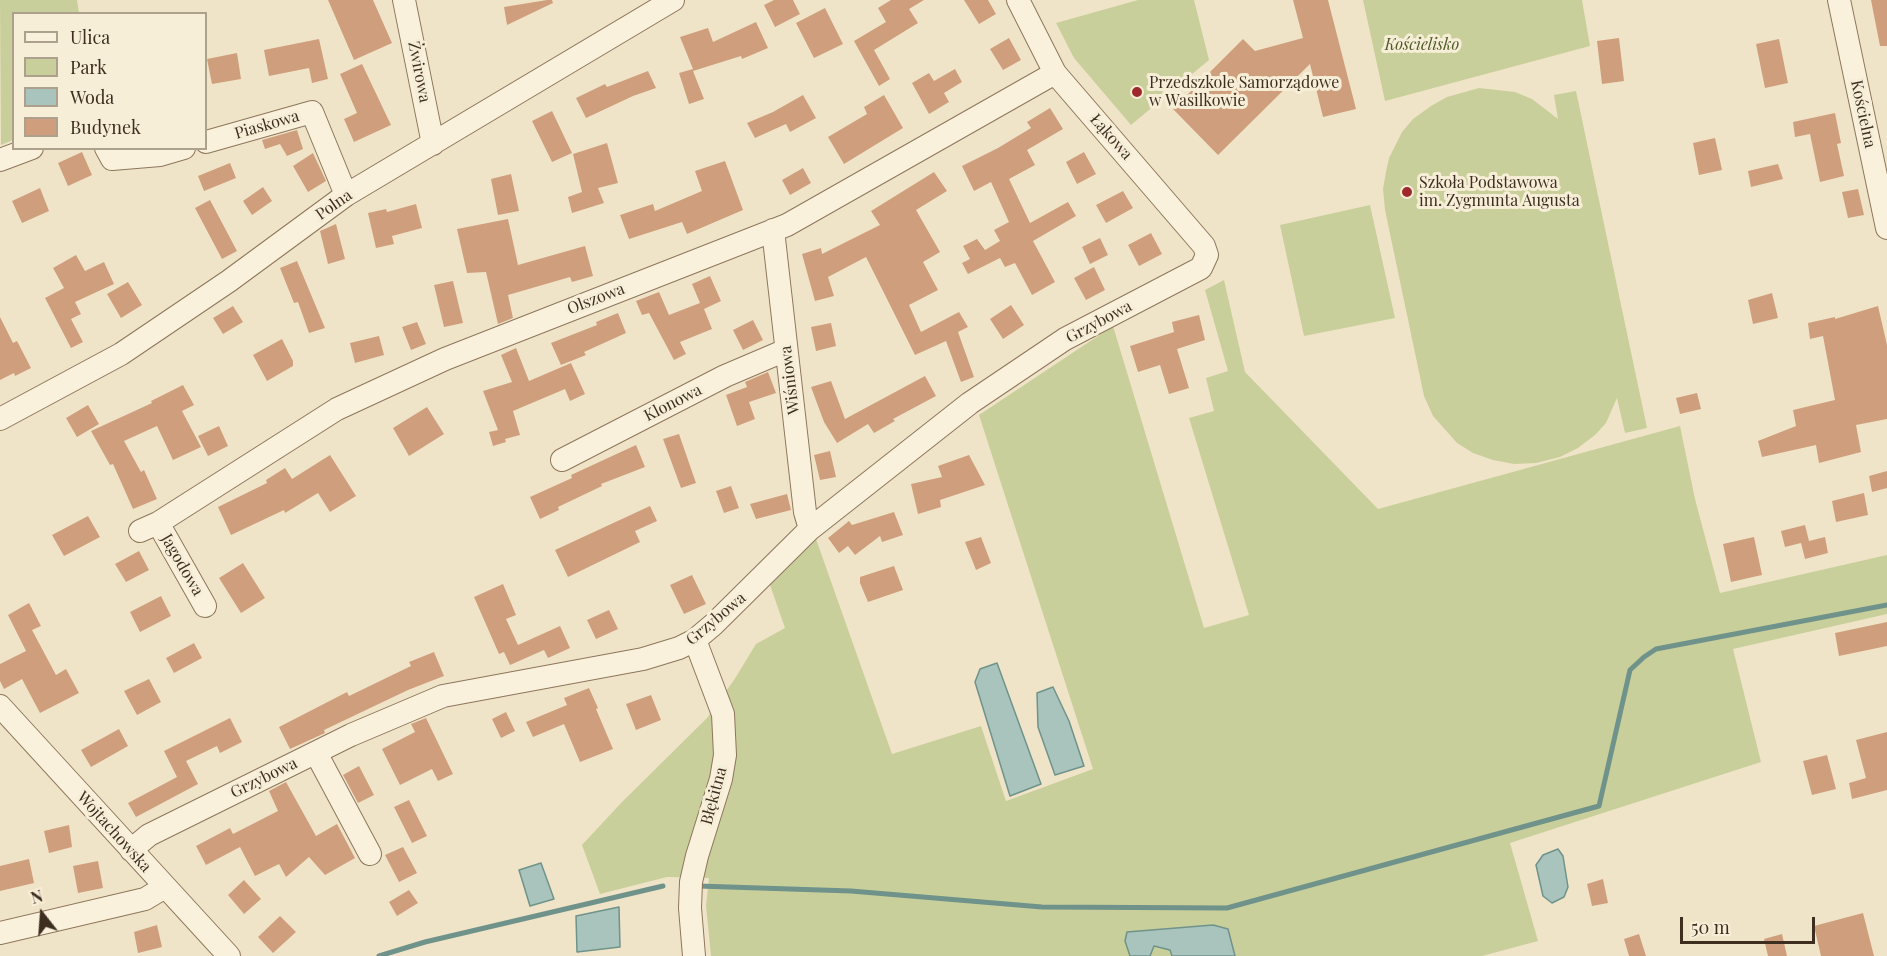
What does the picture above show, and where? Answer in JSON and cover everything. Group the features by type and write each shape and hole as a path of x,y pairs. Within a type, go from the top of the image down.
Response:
{"street":[{"name":"Żwirowa","path":"404,0 433,144"},
{"name":"Polna","path":"0,419 121,354 229,281 346,195 673,0"},
{"name":"Łąkowa","path":"1018,0 1055,73 1204,246 1207,255 1200,268"},
{"name":"Kościelna","path":"1839,0 1887,228"},
{"name":"Olszowa","path":"149,527 338,409 445,359 787,225 1055,73"},
{"name":"Piaskowa","path":"207,142 312,112 346,195"},
{"path":"0,160 27,150"},
{"path":"107,150 112,159 160,155 177,150"},
{"name":"Wiśniowa","path":"772,230 805,512 810,529"},
{"name":"Grzybowa","path":"131,850 149,835 316,753 443,696 643,659 687,644 745,595 810,529 970,403 1065,339 1200,268"},
{"name":"Klonowa","path":"562,460 725,376 786,350"},
{"name":"Jagodowa","path":"149,527 206,606"},
{"name":"Błękitna","path":"687,644 723,714 725,755 721,779 691,882 690,908 694,956"},
{"name":"Wojtachowska","path":"0,706 229,956"},
{"path":"316,753 370,854"},
{"path":"0,933 146,899 165,887"}],"green space":[{"path":"0,0 77,0 79,12 12,12 12,140 1,145"},
{"name":"Przedszkole Samorządowe w Wasilkowie","path":"1138,0 1194,0 1209,60 1131,125 1074,58 1056,23"},
{"name":"Kościelisko","path":"1363,0 1582,0 1590,46 1385,101"},
{"path":"1479,88 1515,92 1532,99 1558,119 1554,95 1576,91 1647,428 1625,433 1617,398 1606,423 1595,435 1578,448 1560,457 1536,463 1514,464 1473,453 1457,443 1433,416 1424,396 1385,210 1383,189 1389,158 1402,132 1413,119 1431,106 1447,97"},
{"path":"1370,205 1395,318 1304,336 1280,225"},
{"path":"1224,280 1245,372 1378,509 1680,426 1695,499 1720,593 1887,555 1887,614 1733,649 1761,762 1510,843 1538,941 1482,956 711,956 706,906 709,878 667,877 600,894 582,845 707,718 756,644 785,628 770,585 816,539 892,754 981,726 1006,801 1093,769 979,415 1113,326 1204,628 1249,615 1189,418 1214,411 1206,378 1228,371 1205,290"}],"water":[{"path":"997,663 1041,784 1010,796 975,682 980,669"},
{"path":"1053,687 1069,721 1084,766 1055,775 1038,727 1037,693"},
{"path":"1558,849 1563,856 1568,887 1564,897 1552,903 1543,896 1536,865 1543,855"},
{"path":"541,863 554,899 530,906 519,870"},
{"path":"619,907 620,947 577,952 576,916"},
{"path":"1213,925 1228,929 1235,956 1172,956 1170,950 1154,946 1150,956 1130,956 1125,941 1127,932"}],"building":[{"path":"328,0 373,0 392,43 354,60"},
{"path":"552,0 553,3 507,25 504,7"},
{"path":"774,0 793,0 800,14 775,27 764,5"},
{"path":"891,0 924,0 909,9 918,23 874,50 890,79 879,86 854,41 886,22 878,8"},
{"path":"964,0 988,0 996,14 979,24"},
{"path":"1293,0 1328,0 1356,109 1323,117 1310,64 1218,155 1173,109 1243,39 1255,51 1303,38"},
{"path":"1871,0 1887,0 1887,46 1880,46"},
{"path":"825,8 843,44 814,58 796,23"},
{"path":"756,22 768,48 742,59 741,56 693,71 704,99 689,104 679,73 693,69 680,37 708,28 713,42"},
{"path":"1009,38 1021,60 1003,70 990,49"},
{"path":"1619,38 1624,81 1602,84 1597,41"},
{"path":"319,39 328,79 312,83 309,68 269,76 264,50"},
{"path":"1779,39 1788,83 1765,88 1756,44"},
{"path":"237,53 241,79 212,84 207,59"},
{"path":"362,64 391,125 354,142 344,119 357,113 340,74"},
{"path":"955,69 962,82 944,93 949,102 929,114 912,83 929,73 934,81"},
{"path":"648,71 656,88 586,118 576,98 605,84 607,87"},
{"path":"803,95 816,118 790,132 786,124 755,138 747,123"},
{"path":"884,95 903,128 844,164 828,137 867,114 864,107"},
{"path":"1050,108 1063,129 1027,150 1035,165 1009,179 1030,223 1068,202 1076,216 1033,241 1055,282 1032,295 1015,263 1005,267 1000,258 968,274 962,263 970,259 963,246 977,239 985,250 1000,241 994,230 1009,222 991,182 974,191 962,166 1031,128 1027,122"},
{"path":"552,111 572,153 552,162 532,121"},
{"path":"1835,113 1841,143 1837,144 1844,176 1820,182 1810,134 1795,137 1793,122"},
{"path":"297,130 303,149 287,156 280,144 265,149 262,140"},
{"path":"1715,138 1722,170 1699,175 1693,143"},
{"path":"607,143 618,183 598,188 604,203 572,213 568,197 582,192 573,154"},
{"path":"82,152 92,175 68,186 58,163"},
{"path":"1084,152 1096,174 1077,184 1066,162"},
{"path":"313,153 326,181 308,192 293,166"},
{"path":"725,161 743,210 687,234 682,222 629,239 620,215 653,204 655,211 702,191 695,171"},
{"path":"230,163 236,178 204,191 198,176"},
{"path":"1778,164 1783,179 1751,187 1748,171"},
{"path":"803,168 811,183 790,195 782,180"},
{"path":"934,172 947,191 916,210 940,252 923,262 938,290 909,305 921,332 959,312 968,327 958,332 974,377 961,382 946,341 915,355 866,257 828,277 834,296 815,301 802,254 821,248 822,254 880,225 871,211"},
{"path":"511,174 519,211 498,215 491,179"},
{"path":"263,187 272,201 252,215 243,201"},
{"path":"40,188 49,211 22,223 12,201"},
{"path":"1858,189 1864,215 1848,218 1842,192"},
{"path":"1123,191 1133,208 1106,223 1096,205"},
{"path":"210,200 237,251 222,259 195,208"},
{"path":"416,204 422,228 392,236 394,244 376,248 368,213 386,209 387,212"},
{"path":"508,219 518,265 585,246 593,276 572,282 570,277 508,295 513,318 498,324 486,272 467,273 457,229"},
{"path":"336,224 345,259 328,264 320,231"},
{"path":"1151,233 1162,254 1139,266 1128,245"},
{"path":"1100,238 1108,255 1090,264 1082,247"},
{"path":"76,255 85,271 104,262 114,284 75,302 81,314 71,319 83,342 71,348 45,298 64,288 53,268"},
{"path":"297,261 325,328 309,333 298,302 294,303 280,268"},
{"path":"1094,267 1105,290 1086,300 1074,278"},
{"path":"710,276 721,301 704,309 712,329 680,342 686,354 674,360 649,313 642,315 636,301 659,292 669,315 700,303 692,284"},
{"path":"453,281 463,323 444,327 434,285"},
{"path":"128,282 142,305 121,318 107,294"},
{"path":"1772,293 1778,318 1753,324 1748,300"},
{"path":"1011,305 1024,325 1003,339 990,319"},
{"path":"233,306 243,322 223,334 213,318"},
{"path":"1878,306 1887,345 1887,419 1856,425 1861,452 1819,463 1816,445 1762,457 1758,441 1796,426 1793,410 1835,400 1823,336 1810,339 1808,323 1835,317 1835,319"},
{"path":"618,313 626,333 584,352 586,355 561,365 551,343 597,325 596,322"},
{"path":"1199,315 1205,340 1177,349 1189,388 1169,394 1160,365 1138,372 1130,346 1174,332 1172,322"},
{"path":"0,317 13,343 17,341 31,368 0,380"},
{"path":"753,320 763,340 743,350 733,330"},
{"path":"417,322 426,344 411,350 402,327"},
{"path":"831,323 836,346 816,351 811,327"},
{"path":"379,336 384,355 355,363 350,343"},
{"path":"282,339 293,361 293,366 267,381 253,355"},
{"path":"516,348 529,381 571,363 585,394 570,401 565,389 513,411 520,435 505,439 506,442 493,446 489,432 498,430 483,391 512,382 501,355"},
{"path":"768,372 776,393 749,402 755,419 737,426 726,395 747,387 745,382"},
{"path":"925,376 936,396 893,419 895,421 874,433 868,424 837,443 824,422 811,387 831,381 845,419"},
{"path":"183,385 194,405 182,411 201,447 173,460 157,426 124,441 141,472 144,470 157,499 133,509 113,464 110,465 91,431 152,403 151,401"},
{"path":"1697,393 1701,409 1680,414 1676,398"},
{"path":"88,405 99,424 77,437 66,418"},
{"path":"427,407 444,434 409,456 393,428"},
{"path":"219,426 228,446 208,456 198,436"},
{"path":"679,434 696,483 681,488 663,439"},
{"path":"636,445 645,467 601,484 602,486 558,507 559,510 540,519 530,497"},
{"path":"830,451 836,477 820,480 814,455"},
{"path":"330,455 356,496 330,512 318,493 285,513 284,510 231,535 218,507 267,483 266,480 285,468 292,479"},
{"path":"969,455 985,485 940,500 941,507 918,514 911,484 942,477 938,466"},
{"path":"1887,471 1887,488 1872,492 1869,476"},
{"path":"731,486 739,508 724,513 716,491"},
{"path":"1864,493 1868,515 1836,522 1832,501"},
{"path":"787,494 791,510 756,519 750,504"},
{"path":"650,506 657,521 635,531 640,542 568,577 555,550"},
{"path":"894,512 903,535 882,542 880,536 855,555 848,546 839,553 828,538 849,521 852,525"},
{"path":"88,516 100,537 64,556 52,535"},
{"path":"1805,525 1809,541 1825,537 1828,553 1805,559 1801,543 1785,547 1781,531"},
{"path":"981,537 991,563 976,570 965,542"},
{"path":"1754,537 1762,575 1731,582 1723,544"},
{"path":"139,551 149,570 126,582 115,564"},
{"path":"243,563 265,598 241,613 219,578"},
{"path":"894,566 903,590 868,602 860,583 860,577"},
{"path":"692,575 706,604 684,614 670,585"},
{"path":"503,584 516,615 506,619 518,645 560,626 570,648 548,658 544,650 510,665 504,652 499,654 474,597"},
{"path":"161,596 171,616 140,632 130,612"},
{"path":"29,603 41,626 32,630 56,675 66,669 79,693 40,713 22,679 4,689 0,681 0,664 26,651 8,615"},
{"path":"609,610 618,629 596,639 587,620"},
{"path":"1887,622 1887,646 1839,656 1835,633"},
{"path":"194,643 202,658 174,673 166,658"},
{"path":"434,652 444,676 408,690 290,749 279,727 347,692 349,696 411,666 409,662"},
{"path":"149,679 161,702 137,715 124,691"},
{"path":"589,688 613,749 580,762 564,724 533,737 526,722 567,705 564,698"},
{"path":"651,695 661,720 636,730 626,704"},
{"path":"506,712 515,731 501,738 492,719"},
{"path":"230,718 242,742 220,753 217,746 186,761 198,784 136,817 128,803 177,777 164,751"},
{"path":"426,718 453,774 438,781 432,769 400,785 382,749 415,732 411,724"},
{"path":"119,729 128,746 91,767 81,750"},
{"path":"1887,732 1887,790 1852,799 1849,783 1866,778 1856,740"},
{"path":"1827,755 1836,789 1812,795 1803,761"},
{"path":"359,766 374,795 358,803 343,775"},
{"path":"286,782 316,836 337,824 355,858 325,875 309,857 286,877 279,864 255,876 240,847 206,865 196,846 230,828 233,834 278,811 269,791"},
{"path":"409,800 427,836 412,843 394,807"},
{"path":"69,825 72,847 49,853 44,831"},
{"path":"403,847 417,873 399,882 385,855"},
{"path":"29,859 34,883 0,891 0,866"},
{"path":"98,861 103,888 78,893 73,866"},
{"path":"1603,879 1608,903 1592,906 1587,884"},
{"path":"244,880 261,899 244,914 228,895"},
{"path":"409,890 418,903 397,916 389,902"},
{"path":"1863,913 1874,956 1821,956 1814,926"},
{"path":"280,916 296,932 273,953 258,937"},
{"path":"157,925 162,947 138,953 134,932"},
{"path":"1639,934 1646,956 1629,956 1624,939"},
{"path":"1782,934 1787,956 1768,956 1764,939"}],"waterway":[{"path":"698,886 851,891 1042,907 1227,908 1599,806 1630,670 1644,657 1656,649 1887,605"},
{"path":"379,956 425,942 663,886"}],"place":[{"name":"Przedszkole Samorządowe w Wasilkowie","path":"1137,92"},
{"name":"Szkoła Podstawowa im. Zygmunta Augusta","path":"1407,192"}]}
